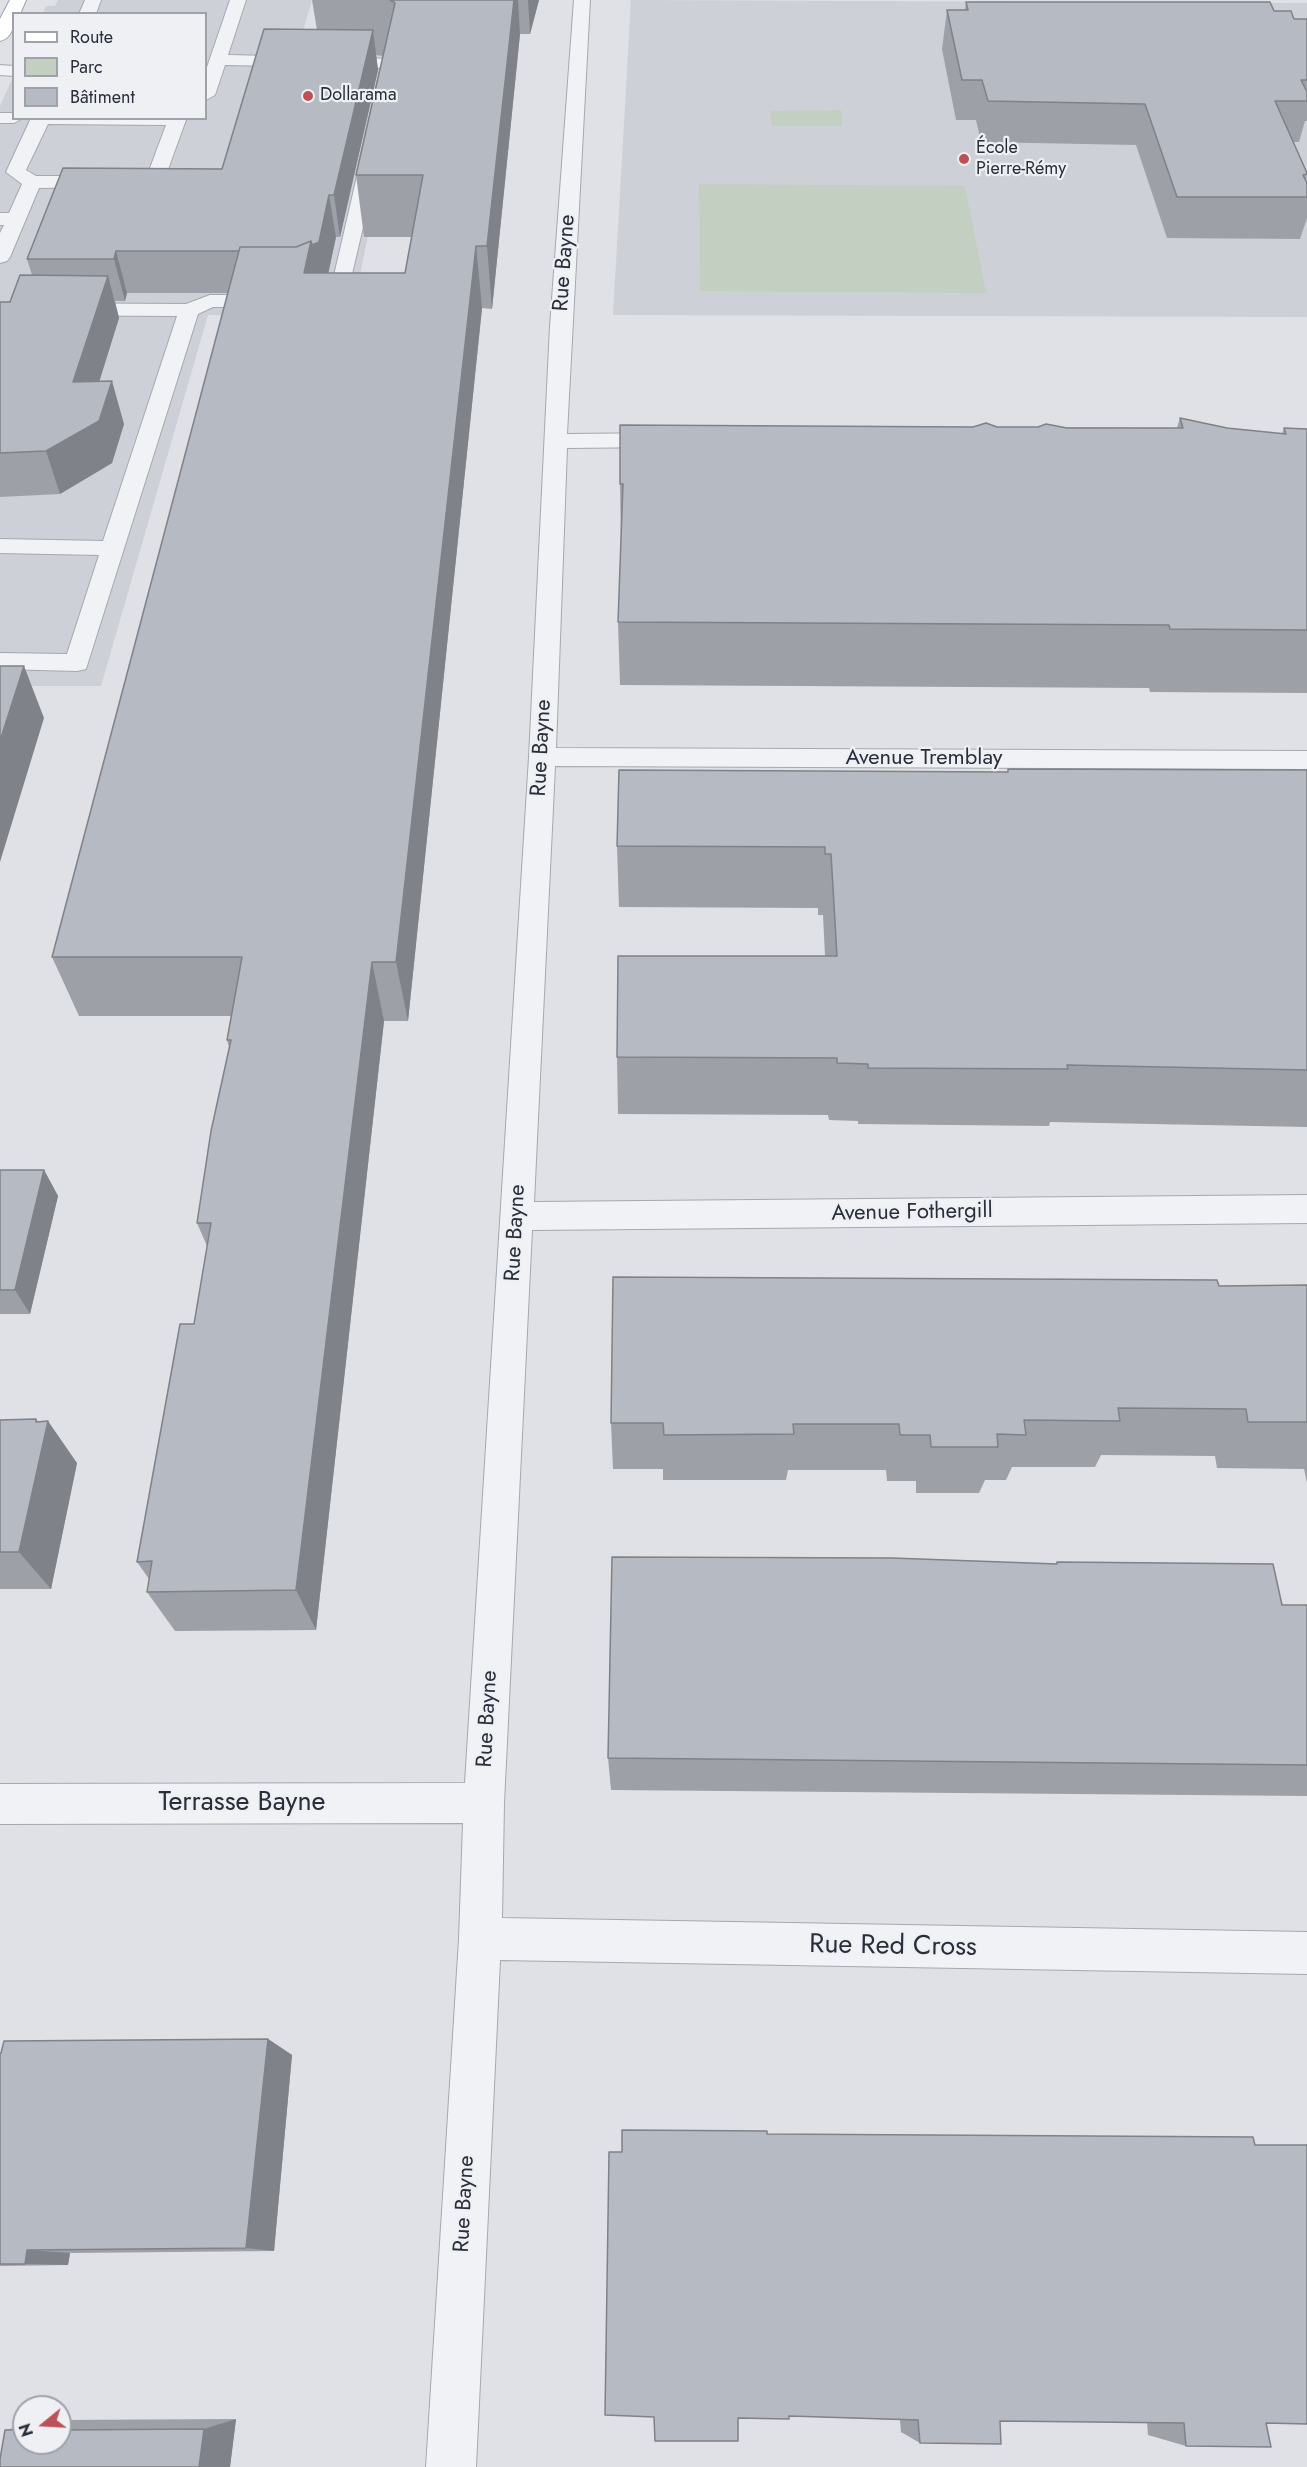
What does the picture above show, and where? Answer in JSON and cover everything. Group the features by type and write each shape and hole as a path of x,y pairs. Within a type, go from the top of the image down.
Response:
{"main road":[{"path":"0,36 18,0"}],"street":[{"path":"207,92 238,0"},
{"name":"Rue Bayne","path":"451,2467 480,1939 484,1803 518,1216 582,0"},
{"path":"217,60 391,63 378,119"},
{"path":"39,120 16,172 32,182 155,182 179,120"},
{"path":"0,309 189,310 210,301 307,301 341,287 374,142"},
{"path":"0,257 8,219 32,182"},
{"path":"0,662 77,663 189,310"},
{"path":"557,441 684,440"},
{"path":"0,546 114,548"},
{"name":"Avenue Tremblay","path":"542,757 1307,760"},
{"name":"Avenue Fothergill","path":"518,1216 1307,1209"},
{"name":"Terrasse Bayne","path":"0,1804 484,1803"},
{"name":"Rue Red Cross","path":"480,1939 1307,1953"}],"shaded area":[{"path":"58,0 312,0 297,52 406,54 351,317 208,315 101,686 0,686 0,106 12,79 12,120 207,120 207,12 43,12 46,6 55,6"},
{"name":"École Pierre-Rémy","path":"631,0 1307,3 1307,317 613,315"}],"green space":[{"path":"841,110 842,126 772,126 770,111"},
{"path":"699,184 965,186 986,293 700,291"}],"building":[{"path":"390,0 514,0 487,246 476,246 396,962 372,962 296,1590 147,1592 152,1561 137,1562 180,1324 194,1324 211,1223 197,1223 211,1131 231,1040 227,1040 242,957 52,957 240,247 296,247 311,241 304,273 405,273 423,175 356,175 395,3"},
{"path":"966,2 1270,2 1274,11 1291,11 1294,19 1307,19 1307,80 1301,80 1307,92 1307,101 1275,101 1307,173 1303,175 1307,183 1307,197 1177,197 1145,104 988,101 982,80 962,80 947,10 968,10"},
{"path":"264,29 373,30 334,195 329,195 319,242 312,245 311,241 296,247 240,247 239,251 116,251 114,259 27,259 63,168 222,169"},
{"path":"20,275 108,276 73,382 112,381 99,421 46,451 0,453 0,302 10,302"},
{"path":"1180,418 1227,428 1286,434 1284,428 1307,429 1307,630 1170,629 1169,625 618,622 623,484 620,484 620,425 973,427 986,423 997,427 1038,427 1046,424 1067,428 1183,428"},
{"path":"0,666 24,666 0,741"},
{"path":"1008,769 1307,770 1307,1070 1067,1065 1068,1069 868,1068 868,1064 837,1063 837,1058 617,1057 618,956 837,956 831,854 825,854 825,847 617,846 619,770 1008,772"},
{"path":"0,1170 44,1170 15,1290 0,1290"},
{"path":"613,1277 1217,1280 1219,1286 1307,1285 1307,1422 1248,1422 1246,1409 1118,1408 1120,1421 1024,1420 1026,1435 997,1434 998,1447 931,1447 930,1435 900,1435 899,1424 793,1424 794,1434 664,1435 663,1423 611,1423"},
{"path":"36,1419 36,1422 48,1421 19,1552 0,1552 0,1420"},
{"path":"612,1557 892,1558 1057,1564 1057,1562 1273,1564 1282,1605 1307,1605 1307,1765 608,1758"},
{"path":"268,2039 246,2248 27,2250 25,2264 0,2264 0,2053 4,2041"},
{"path":"622,2130 767,2131 767,2134 1253,2137 1255,2145 1307,2145 1307,2424 1266,2423 1271,2447 1186,2446 1184,2423 1000,2421 1001,2444 920,2443 918,2420 789,2416 789,2419 738,2418 738,2441 655,2441 654,2417 605,2415 609,2152 622,2152"},
{"path":"204,2429 199,2467 0,2467 5,2430 12,2430 12,2455 72,2455 72,2430"}],"place":[{"name":"Dollarama","path":"308,96"},
{"name":"École Pierre-Rémy","path":"964,159"}]}
